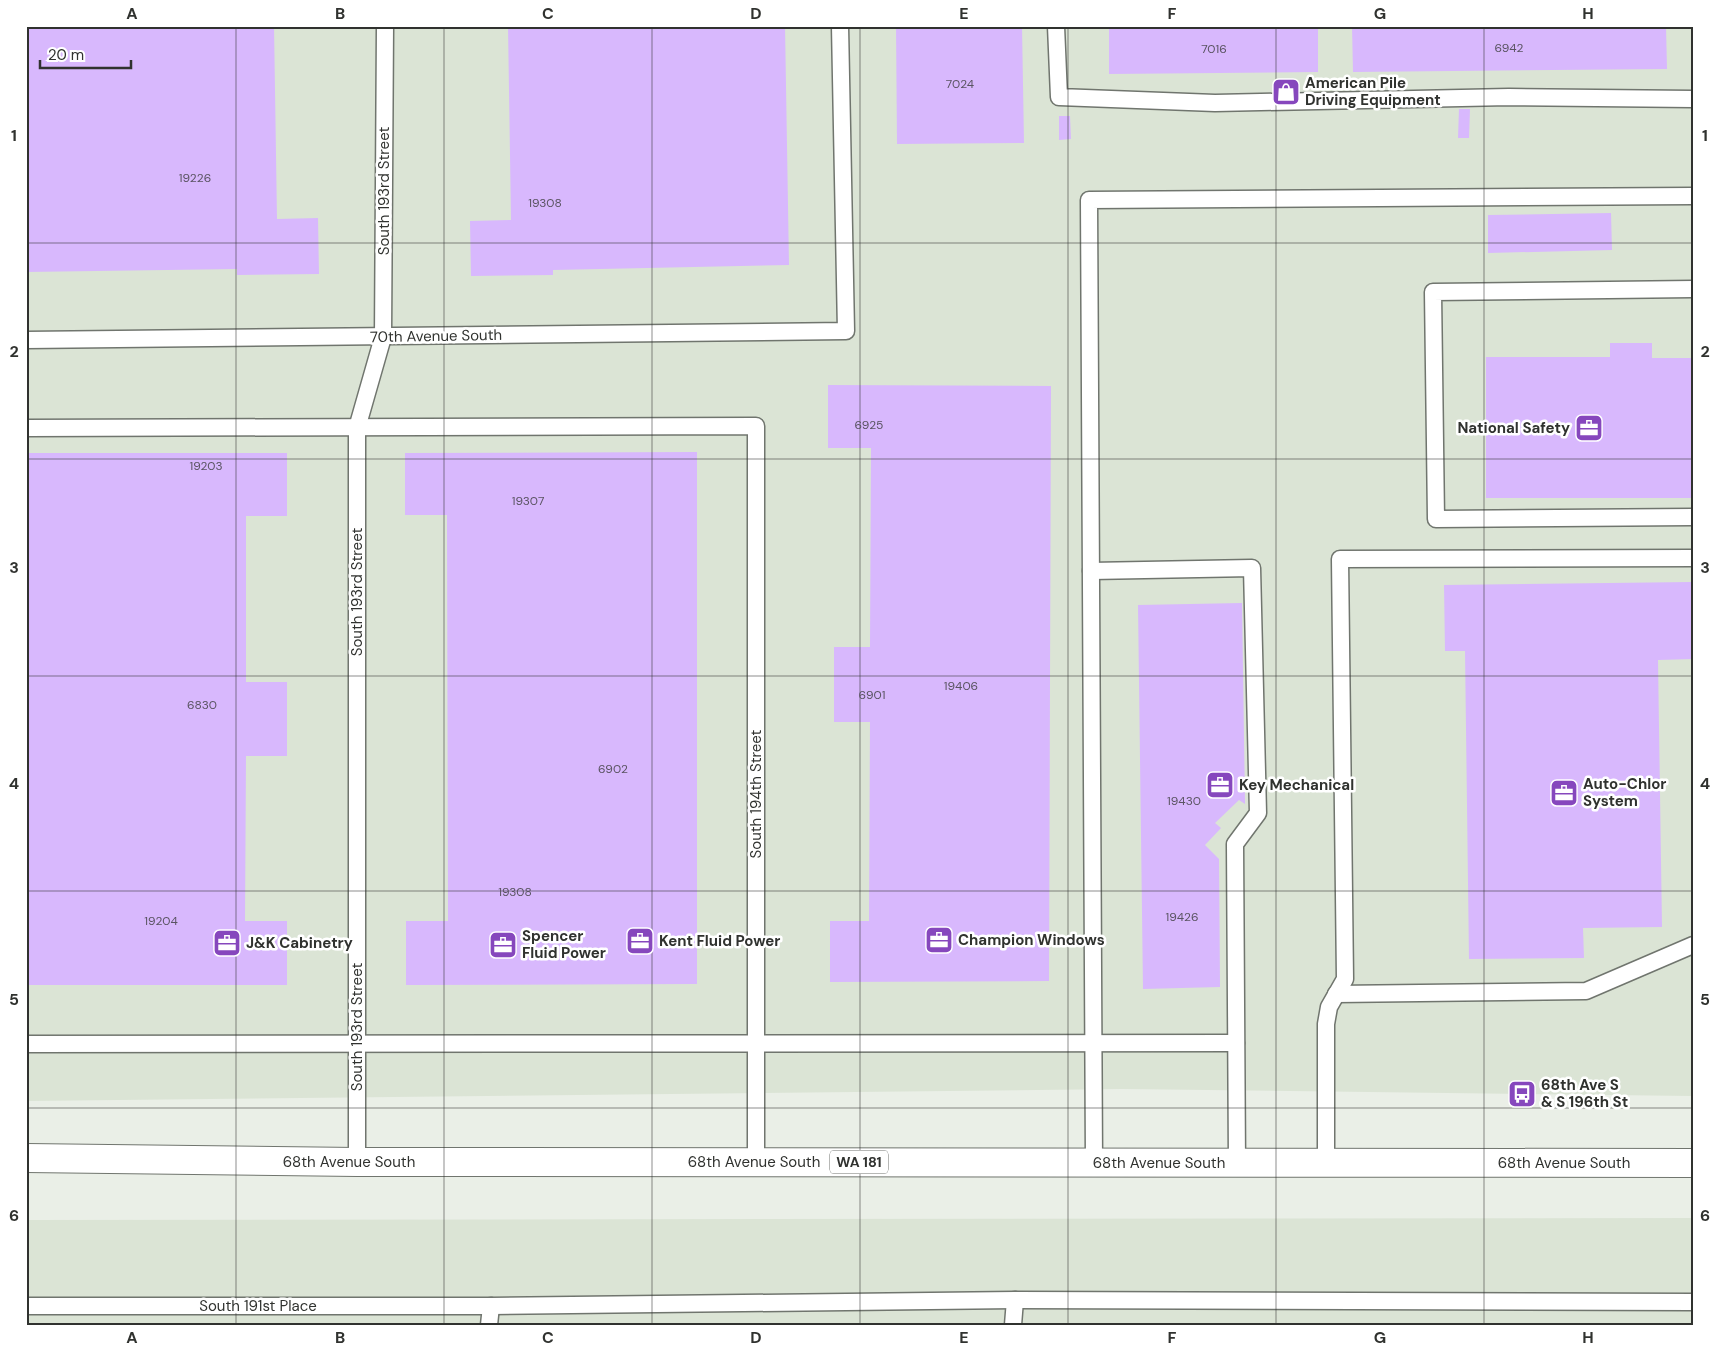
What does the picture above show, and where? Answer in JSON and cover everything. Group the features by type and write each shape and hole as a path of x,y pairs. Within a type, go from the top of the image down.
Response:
{"main road":[{"name":"68th Avenue South","path":"26,1158 356,1162 1693,1163"}],"lane":[{"name":"South 193rd Street","path":"356,1162 357,428 383,337 384,26"},
{"name":"70th Avenue South","path":"26,340 846,332 840,26"},
{"path":"1056,26 1059,97 1215,103 1509,97 1693,99"},
{"path":"1094,1162 1089,200 1693,196"},
{"path":"1693,288 1433,292 1436,520 1693,517"},
{"name":"South 194th Street","path":"357,428 756,426 756,1162"},
{"path":"26,428 357,428"},
{"path":"1326,1163 1326,1024 1329,1007 1345,979 1340,559 1693,558"},
{"path":"1091,571 1252,568 1258,813 1235,844 1237,1163"},
{"path":"1336,994 1586,991 1693,945"},
{"path":"26,1044 1236,1043"},
{"path":"1013,1325 1015,1300"},
{"name":"South 191st Place","path":"26,1306 491,1306 1015,1300 1693,1302"},
{"path":"489,1325 491,1306"}],"shaded area":[{"path":"26,26 1693,26 1693,1096 1122,1089 26,1101"},
{"path":"1693,1218 1693,1325 26,1325 26,1220"}],"building":[{"path":"26,26 274,26 277,219 318,218 319,274 237,275 237,269 26,272"},
{"path":"508,26 785,26 789,265 553,270 553,275 471,276 470,221 511,220"},
{"path":"896,26 1022,26 1024,143 897,144"},
{"path":"1109,26 1318,26 1318,72 1109,74"},
{"path":"1352,26 1666,26 1667,69 1353,72"},
{"path":"1459,109 1470,109 1469,138 1458,138"},
{"path":"1059,116 1070,116 1071,139 1059,140"},
{"path":"1611,213 1612,250 1488,253 1488,215"},
{"name":"National Safety","path":"1610,343 1652,343 1652,358 1693,358 1693,498 1486,498 1486,357 1610,357"},
{"path":"828,385 1051,386 1049,981 830,982 830,921 869,921 870,722 834,722 834,647 870,647 871,448 828,448"},
{"path":"697,452 697,984 406,985 406,921 448,921 447,515 405,515 405,453"},
{"path":"26,453 287,453 287,516 246,516 246,682 287,682 287,756 246,756 245,921 287,921 287,985 26,985"},
{"name":"Auto-Chlor System","path":"1692,582 1693,659 1658,660 1662,927 1583,928 1584,958 1469,959 1465,651 1445,651 1444,585"},
{"path":"1242,603 1245,804 1239,800 1215,823 1221,828 1205,845 1219,859 1220,987 1143,989 1138,605"}],"place":[{"name":"American Pile Driving Equipment","path":"1286,92"},
{"name":"National Safety","path":"1589,428"},
{"name":"Key Mechanical","path":"1220,785"},
{"name":"Auto-Chlor System","path":"1564,793"},
{"name":"Champion Windows","path":"939,940"},
{"name":"Kent Fluid Power","path":"640,941"},
{"name":"J&K Cabinetry","path":"227,943"},
{"name":"Spencer Fluid Power","path":"503,945"},
{"name":"68th Ave S & S 196th St","path":"1522,1094"}]}
